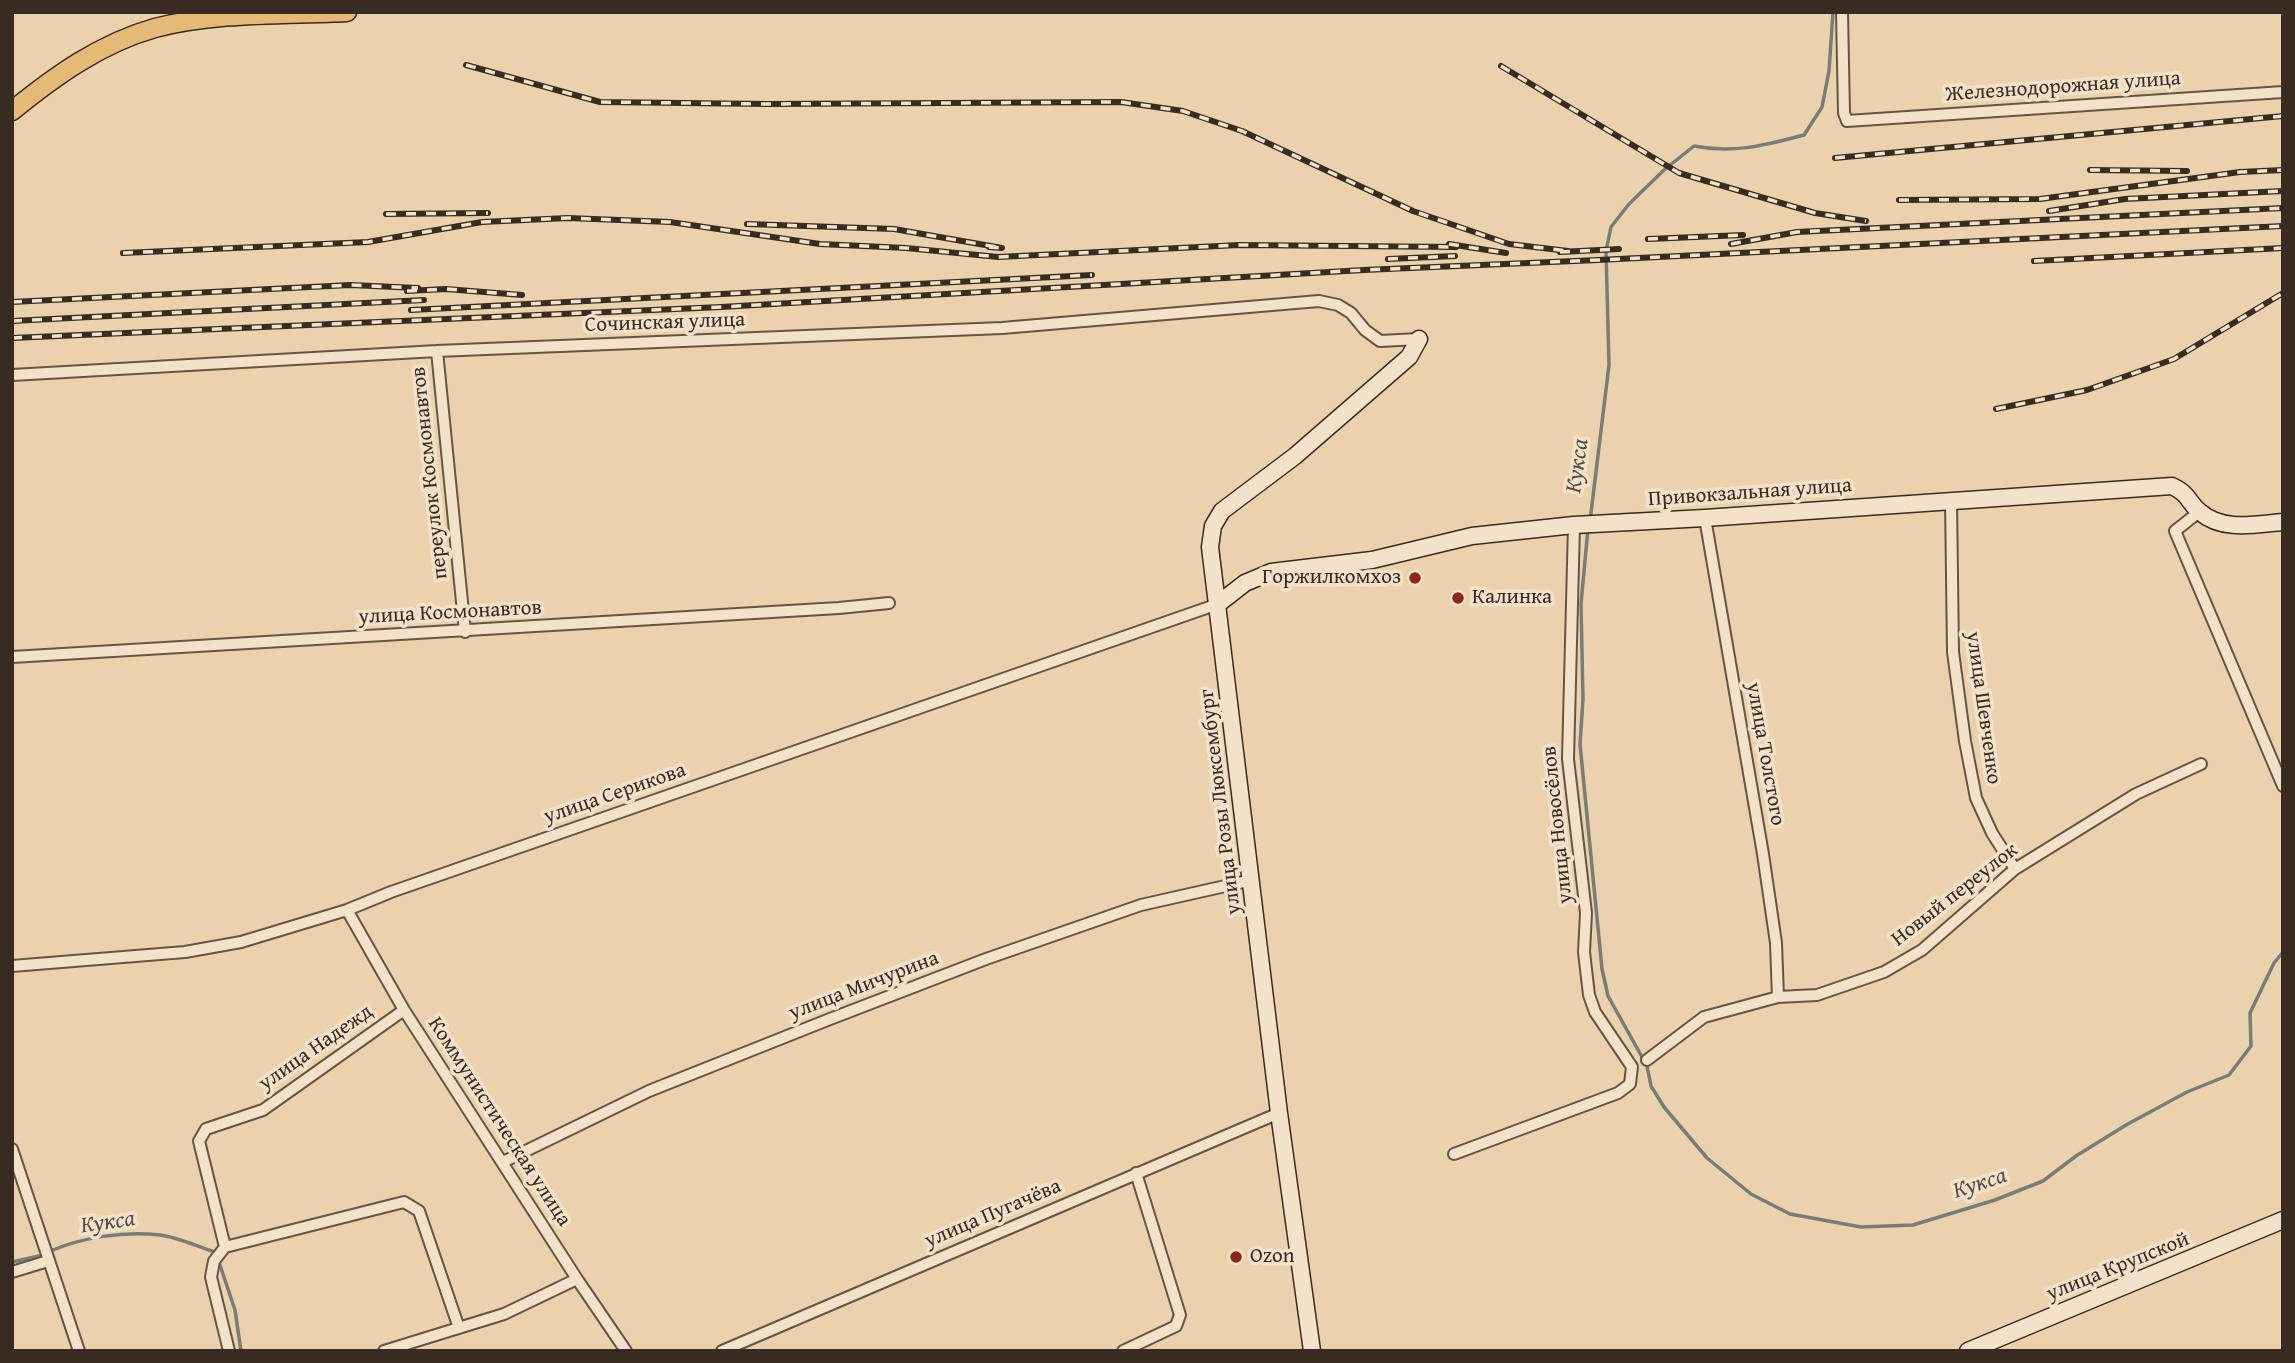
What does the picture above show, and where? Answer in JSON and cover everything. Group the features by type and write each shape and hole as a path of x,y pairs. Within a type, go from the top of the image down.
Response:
{"main road":[{"path":"12,111 65,71 112,44 155,28 204,19 347,12"}],"street":[{"name":"Железнодорожная улица","path":"1842,12 1844,113 1847,121 2283,92"},
{"name":"Сочинская улица","path":"12,375 437,351 1002,328 1319,301 1338,305 1352,313 1365,330 1380,341 1419,339"},
{"name":"улица Розы Люксембург","path":"1312,1351 1279,1113 1210,547 1213,526 1222,512 1295,456 1409,357 1419,339"},
{"name":"переулок Космонавтов","path":"437,351 466,632"},
{"name":"Привокзальная улица","path":"1218,604 1245,583 1271,572 1372,560 1472,537 1584,525 2172,486 2186,492 2199,512 2215,521 2230,525 2283,522"},
{"name":"улица Шевченко","path":"1951,500 1953,652 1965,741 1976,798 1992,833 2015,869"},
{"path":"2199,512 2175,531 2283,786"},
{"name":"улица Толстого","path":"1705,518 1763,854 1776,943 1779,997"},
{"name":"улица Новосёлов","path":"1454,1154 1618,1093 1630,1084 1632,1067 1595,1012 1589,995 1584,952 1586,913 1568,759 1584,525"},
{"name":"улица Космонавтов","path":"12,657 466,632 889,603"},
{"name":"улица Серикова","path":"12,966 184,951 242,942 347,910 391,892 1218,604"},
{"name":"Новый переулок","path":"1647,1060 1704,1017 1779,997 1817,995 1884,972 1932,941 2015,869 2136,794 2201,764"},
{"name":"улица Мичурина","path":"503,1162 649,1091 921,984 1141,905 1252,880"},
{"name":"Коммунистическая улица","path":"347,910 404,1010 626,1351"},
{"name":"улица Надежд","path":"225,1247 200,1141 206,1129 262,1110 404,1010"},
{"name":"улица Пугачёва","path":"722,1351 1279,1113"},
{"path":"12,1149 79,1351"},
{"path":"1123,1351 1176,1326 1180,1315 1136,1173"},
{"path":"229,1351 211,1277 214,1261 225,1247 404,1202 419,1211 459,1328"},
{"name":"улица Крупской","path":"1968,1351 1993,1346 2283,1220"},
{"path":"12,1272 48,1261"},
{"path":"384,1351 504,1314 577,1279"}],"waterway":[{"name":"Кукса","path":"1590,521 1609,365 1606,251 1611,227 1629,204 1694,146 1736,149 1804,135 1822,107 1829,71 1833,12"},
{"name":"Кукса","path":"1588,528 1581,604 1583,699 1580,744 1602,969 1608,996 1642,1057"},
{"name":"Кукса","path":"1647,1066 1651,1086 1664,1107 1707,1158 1751,1194 1790,1214 1861,1227 1913,1225 1995,1200 2043,1181 2076,1156 2126,1125 2187,1092 2229,1075 2251,1046 2250,1013 2274,963 2283,952"},
{"name":"Кукса","path":"48,1252 89,1239 132,1234 166,1236 212,1251"},
{"name":"Кукса","path":"12,1262 39,1256"},
{"name":"Кукса","path":"220,1265 235,1310 241,1351"}],"railway":[{"path":"466,65 600,102 1121,102 1183,111 1242,131 1413,211 1509,244 1568,251"},
{"path":"1501,66 1679,173 1815,213 1866,221"},
{"path":"1835,158 2283,116"},
{"path":"2090,170 2187,171"},
{"path":"1899,200 2040,199 2240,172 2283,170"},
{"path":"2049,211 2125,199 2283,191"},
{"path":"1731,244 1797,232 2283,208"},
{"path":"386,214 488,213"},
{"path":"123,253 368,242 482,222 568,218 670,222 820,244 906,248 998,257 1239,245 1456,247"},
{"path":"747,224 894,229 1002,248 989,247"},
{"path":"12,338 721,307 1364,270 2283,226"},
{"path":"1648,239 1743,235"},
{"path":"1449,244 1506,253"},
{"path":"2034,261 2283,248"},
{"path":"1560,252 1619,249"},
{"path":"1388,259 1455,256"},
{"path":"411,310 1092,275"},
{"path":"12,302 350,285 418,288"},
{"path":"407,291 446,289 522,295"},
{"path":"1996,409 2087,390 2174,359 2283,293"},
{"path":"12,321 424,300"}],"place":[{"name":"Горжилкомхоз","path":"1415,578"},
{"name":"Калинка","path":"1458,598"},
{"name":"Ozon","path":"1236,1257"}]}
